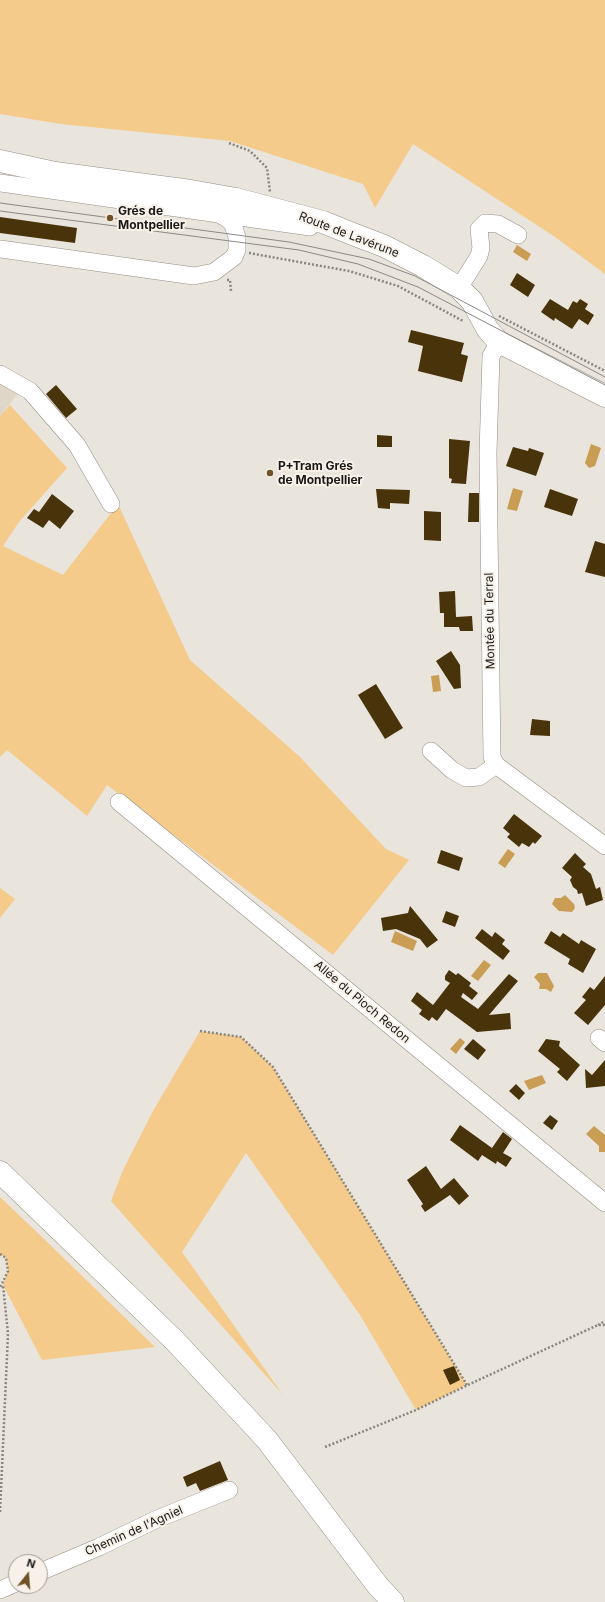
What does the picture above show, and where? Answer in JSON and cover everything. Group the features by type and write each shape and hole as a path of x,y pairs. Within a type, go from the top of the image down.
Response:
{"main road":[{"name":"Route de Lavérune","path":"0,161 55,173 192,190 236,199 323,222 391,250 423,266 459,288 472,301 488,330 499,342 605,396"},
{"path":"0,1172 175,1341 268,1440 378,1586 393,1602"}],"street":[{"path":"0,183 350,233"},
{"path":"0,249 194,276 214,272 234,257 237,250 237,237 233,225 229,220 219,214"},
{"path":"459,288 479,256 481,248 480,229 485,223 498,224 518,235"},
{"name":"Montée du Terral","path":"496,766 491,751 488,453 491,356 499,342"},
{"path":"0,374 30,391 77,445 111,504"},
{"path":"431,751 452,770 466,778 479,778 496,766 605,846"},
{"name":"Allée du Pioch Redon","path":"119,802 605,1203"},
{"name":"Chemin de l'Agniel","path":"48,1569 99,1547 157,1519 229,1490"}],"path":[{"path":"228,143 250,151 267,168 271,196"},
{"path":"237,250 349,271 391,284 466,323"},
{"path":"200,1031 241,1036 273,1067 467,1385"},
{"path":"0,1254 6,1258 8,1272 3,1285 0,1288"},
{"path":"0,1512 8,1334 3,1285"},
{"path":"325,1447 416,1410 605,1321"},
{"path":"598,1325 605,1325"}],"shaded area":[{"path":"0,0 605,0 605,274 555,237 413,144 375,208 363,184 230,141 61,124 0,114"},
{"path":"517,245 531,254 527,261 513,252"},
{"path":"0,380 20,391 0,416"},
{"path":"10,405 67,468 19,522 3,546 63,575 118,504 190,660 299,756 386,849 409,860 333,955 107,785 87,816 7,750 0,757 0,416"},
{"path":"591,444 601,448 595,466 589,468 585,463"},
{"path":"513,488 523,491 517,511 507,509"},
{"path":"439,675 441,691 433,692 431,676"},
{"path":"508,849 515,854 505,868 498,863"},
{"path":"0,888 15,899 0,918"},
{"path":"565,895 574,904 575,908 572,912 559,911 552,904 555,898 561,898"},
{"path":"395,931 417,941 413,951 391,942"},
{"path":"484,960 491,965 478,981 471,976"},
{"path":"538,973 547,973 554,986 551,992 546,989 539,989 540,984 534,977"},
{"path":"200,1031 241,1037 273,1067 467,1385 416,1410 360,1315 246,1153 182,1252 283,1395 111,1201 123,1170 153,1111"},
{"path":"460,1038 465,1042 456,1054 450,1049"},
{"path":"542,1075 546,1083 529,1090 524,1081"},
{"path":"594,1126 605,1135 605,1152 599,1152 599,1146 586,1134"},
{"path":"0,1197 155,1347 42,1360 3,1285 8,1271 6,1258 0,1254"}],"building":[{"path":"0,217 77,228 75,243 0,233"},
{"path":"517,273 535,285 528,297 510,285"},
{"path":"550,299 568,310 573,301 577,303 580,299 588,304 585,309 594,315 588,325 579,319 572,329 555,318 554,321 541,312"},
{"path":"411,330 464,343 461,354 468,356 462,382 418,371 423,346 408,342"},
{"path":"56,385 77,409 66,418 46,394"},
{"path":"377,435 392,436 392,447 377,447"},
{"path":"449,439 470,441 466,484 451,483 452,479 449,478"},
{"path":"513,447 528,451 529,448 544,453 536,476 506,466"},
{"path":"376,489 410,490 409,504 390,503 390,509 378,508"},
{"path":"550,489 578,499 572,516 544,507"},
{"path":"469,493 479,493 479,522 468,522"},
{"path":"52,494 74,511 60,529 49,520 43,528 27,518 34,509 39,512"},
{"path":"424,511 441,512 441,541 424,540"},
{"path":"595,541 605,544 605,577 585,572"},
{"path":"455,591 456,617 472,616 473,631 460,631 459,627 444,627 444,613 440,613 439,592"},
{"path":"451,651 460,665 461,688 454,689 436,661"},
{"path":"376,684 403,728 385,739 358,695"},
{"path":"532,719 550,721 550,736 530,735"},
{"path":"514,814 542,836 535,844 533,842 529,847 522,843 519,847 507,837 510,834 503,828"},
{"path":"441,850 463,858 459,871 437,863"},
{"path":"575,853 586,864 583,867 591,874 596,889 600,887 603,900 586,906 582,893 578,894 577,890 573,887 570,880 572,877 562,868"},
{"path":"410,906 438,940 427,948 420,939 396,929 383,931 381,918 408,913"},
{"path":"446,911 459,916 455,927 442,922"},
{"path":"482,929 492,937 495,932 505,940 502,944 510,951 503,960 475,938"},
{"path":"551,931 560,937 563,933 579,944 581,940 596,949 583,973 568,964 570,959 544,943"},
{"path":"449,970 456,975 458,973 471,983 469,986 478,993 472,1000 463,993 461,997 478,1009 509,974 518,981 489,1015 510,1013 511,1029 477,1032 446,1009 437,1021 432,1017 429,1021 419,1014 422,1010 411,1001 417,992 433,1005 450,983 445,980 445,976"},
{"path":"605,976 605,1005 588,1025 574,1013 586,1000 582,997 590,987 594,990"},
{"path":"473,1039 486,1050 478,1060 464,1049"},
{"path":"546,1039 560,1041 559,1046 580,1065 567,1081 557,1072 560,1069 538,1051"},
{"path":"605,1060 605,1086 586,1088 585,1069 592,1075"},
{"path":"516,1084 525,1093 519,1100 509,1091"},
{"path":"550,1115 558,1121 552,1130 543,1123"},
{"path":"460,1125 492,1148 503,1132 512,1139 503,1153 512,1158 506,1167 497,1161 496,1164 482,1155 478,1161 450,1140"},
{"path":"426,1166 441,1189 454,1178 469,1196 459,1205 450,1195 425,1212 421,1206 423,1204 407,1180"},
{"path":"454,1366 460,1380 450,1385 443,1370"},
{"path":"220,1461 228,1480 200,1491 196,1483 187,1487 183,1477"}],"tram line":[{"path":"0,203 289,242 369,259 415,276 605,377"},
{"path":"0,211 299,250 358,264 418,287 605,385"}],"place":[{"name":"Grés de Montpellier","path":"110,218"},
{"name":"P+Tram Grés de Montpellier","path":"270,473"}]}
